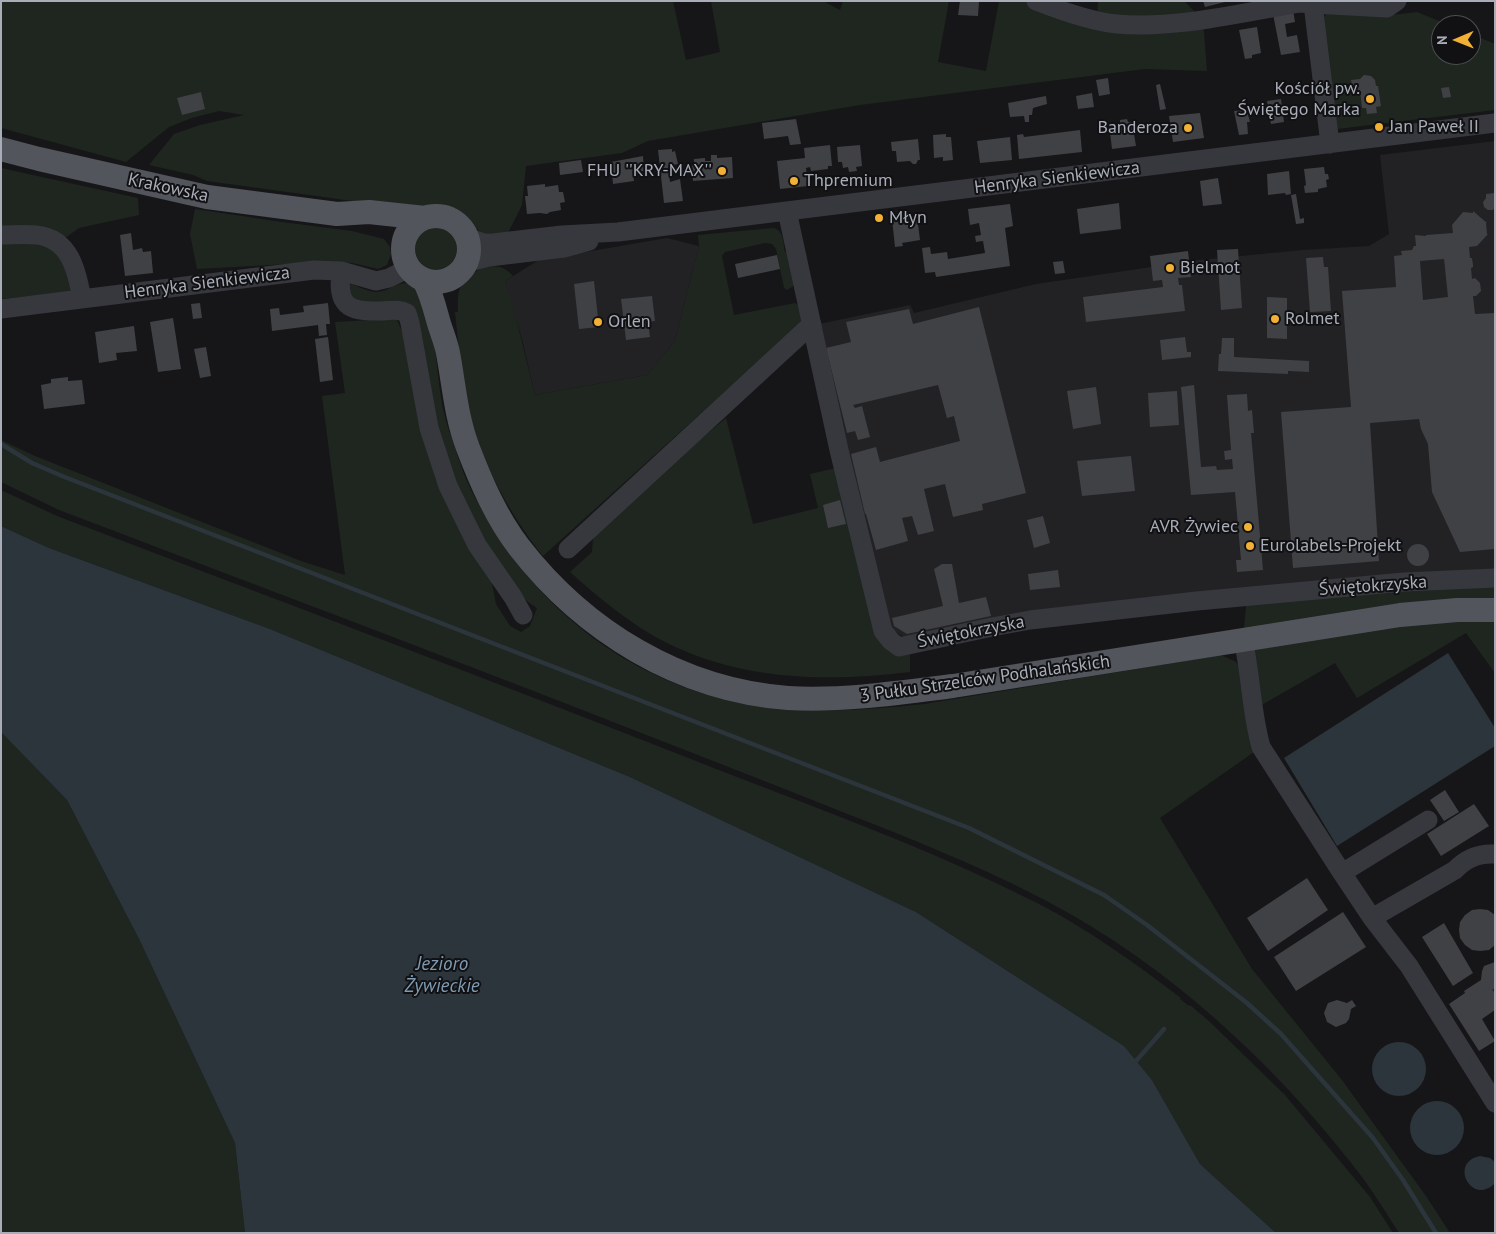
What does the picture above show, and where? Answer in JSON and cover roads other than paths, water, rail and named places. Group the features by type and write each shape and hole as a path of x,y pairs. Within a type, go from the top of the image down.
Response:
{"main road":[{"name":"Krakowska","path":"1,149 207,197 337,214 385,229 393,234 403,245"},
{"name":"Krakowska","path":"337,214 369,212 425,218"},
{"path":"441,216 452,220 460,227 466,237 468,253 459,270 450,298 448,353 432,297 403,255 403,245 410,228 425,218 441,216"},
{"path":"416,274 439,282 459,270"},
{"name":"3 Pułku Strzelców Podhalańskich","path":"448,353 455,403 466,445 483,486 519,546 551,584 591,621 649,658 693,677 732,689 788,698 852,698 953,686 1400,615 1457,610 1495,610"}],"street":[{"path":"1036,1 1063,11 1116,24 1176,24 1300,3 1387,8 1397,1"},
{"path":"1313,4 1330,144"},
{"name":"Henryka Sienkiewicza","path":"466,237 493,244 562,235 618,232 1495,123"},
{"name":"Świętokrzyska","path":"788,211 840,450 875,579 883,631 891,641 900,647 1030,620 1197,601 1404,582 1495,578"},
{"name":"Henryka Sienkiewicza","path":"459,270 489,258 564,248 618,232"},
{"path":"1,236 36,235 50,237 61,245 71,258 78,275 82,299"},
{"name":"Henryka Sienkiewicza","path":"1,309 314,270 341,271 352,273 368,280 380,281 416,274"},
{"path":"341,271 340,290 344,303 353,310 380,311 399,309 407,313 429,428 448,486 477,545 513,597 522,616"},
{"path":"568,549 812,324"},
{"path":"1243,639 1249,663 1255,726 1261,747 1372,918 1409,966 1495,1103"},
{"path":"1342,873 1428,820"},
{"path":"1372,918 1455,870 1460,864 1473,856 1483,853 1495,854"}],"water":[{"name":"Jezioro Żywieckie","path":"1,526 49,548 270,629 630,777 916,912 1124,1046 1152,1080 1200,1164 1276,1233 245,1233 235,1143 139,939 67,800 1,732"},
{"path":"1448,653 1495,728 1495,746 1337,846 1284,758"},
{"path":"1399,1042 1409,1044 1418,1050 1424,1059 1426,1069 1424,1079 1418,1088 1409,1094 1399,1096 1389,1094 1380,1088 1374,1079 1372,1069 1374,1059 1380,1050 1389,1044"},
{"path":"1432,1101 1442,1101 1452,1105 1460,1113 1464,1128 1460,1143 1452,1151 1442,1155 1432,1155 1422,1151 1414,1143 1410,1133 1410,1123 1414,1113 1422,1105"},
{"path":"1480,1156 1490,1158 1495,1162 1495,1183 1486,1189 1478,1190 1467,1181 1465,1174 1466,1166 1471,1160"}],"waterway":[{"path":"1,444 32,463 62,476 969,828 1104,895 1147,925 1247,1003 1281,1034 1373,1138 1403,1180 1436,1233"},
{"path":"1136,1061 1164,1029"}],"place":[{"name":"Kościół pw. Świętego Marka","path":"1370,99"},
{"name":"Jan Paweł II","path":"1379,127"},
{"name":"Banderoza","path":"1188,128"},
{"name":"FHU ''KRY-MAX''","path":"722,171"},
{"name":"Thpremium","path":"794,181"},
{"name":"Młyn","path":"879,218"},
{"name":"Bielmot","path":"1170,268"},
{"name":"Rolmet","path":"1275,319"},
{"name":"Orlen","path":"598,322"},
{"name":"AVR Żywiec","path":"1248,527"},
{"name":"Eurolabels-Projekt","path":"1250,546"}]}
